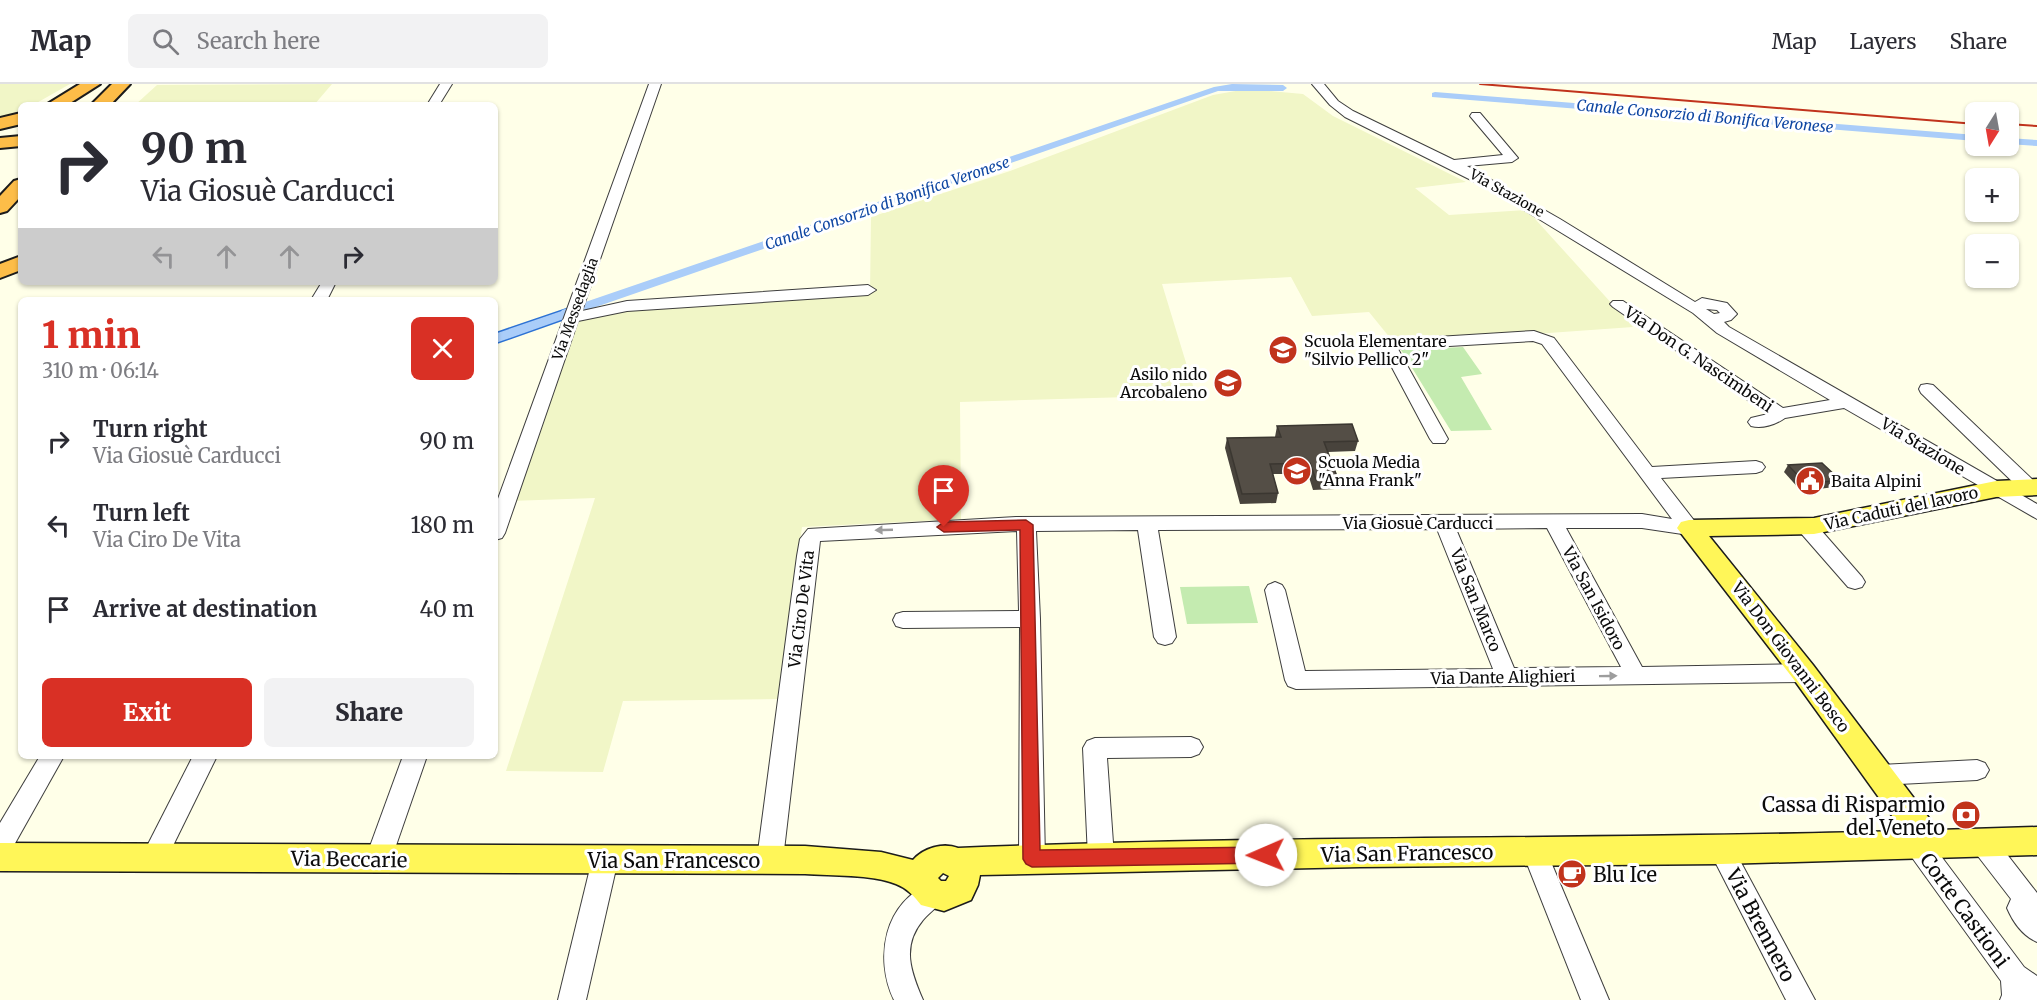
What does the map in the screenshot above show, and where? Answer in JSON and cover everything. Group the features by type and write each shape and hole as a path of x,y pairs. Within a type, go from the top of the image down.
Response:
{"highway":[{"path":"60,102 92,84"},
{"path":"88,102 108,84"},
{"path":"103,102 122,84"},
{"path":"0,124 18,119"},
{"path":"0,141 18,139"},
{"path":"0,186 18,168"},
{"path":"0,207 18,188"},
{"path":"0,272 18,263"}],"main road":[{"name":"Via Caduti del lavoro","path":"1689,528 1806,526 1996,489 2033,487"},
{"name":"Via Don Giovanni Bosco","path":"1689,528 1804,673 1880,775 1923,844"},
{"name":"Via San Francesco","path":"542,860 805,860 882,866 942,876 983,870 1027,859 1721,850 1983,843 2033,846"},
{"name":"Via Beccarie","path":"0,857 155,856 542,860"}],"street":[{"path":"435,102 446,84"},
{"name":"Via Messedaglia","path":"498,525 655,84"},
{"name":"Via Stazione","path":"1318,84 1334,103 1348,114 1453,164 1576,232 1658,284 1721,319 1728,317 1747,344"},
{"path":"1453,164 1516,162 1476,116"},
{"path":"574,311 868,290"},
{"name":"Via Don G. Nascimbeni","path":"1618,304 1780,414"},
{"name":"Via Stazione","path":"1703,309 1723,330 2037,512"},
{"name":"Via Don Giovanni Bosco","path":"1439,439 1388,345 1534,336 1548,341 1689,528"},
{"path":"1927,389 2033,487"},
{"name":"Via Don G. Nascimbeni","path":"1757,422 1772,419 1780,414 1848,402"},
{"path":"1648,473 1756,467"},
{"name":"Via San Isidoro","path":"1553,521 1636,675"},
{"name":"Via Giosuè Carducci","path":"1026,525 1642,521 1689,528"},
{"path":"1147,523 1165,637"},
{"name":"Via San Marco","path":"1444,523 1507,677"},
{"path":"1026,525 1030,620 1027,859"},
{"name":"Via Ciro De Vita","path":"770,859 810,539 815,534 825,532 1026,525"},
{"name":"Via Caduti del lavoro","path":"1806,526 1855,582"},
{"name":"Via Dante Alighieri","path":"1275,590 1296,680 1804,673"},
{"path":"903,620 1030,620"},
{"path":"1101,858 1095,748 1191,747"},
{"path":"0,846 50,759"},
{"path":"155,856 204,759"},
{"path":"378,860 414,759"},
{"path":"1880,775 1977,770"},
{"path":"1983,843 2027,900 2020,908 2037,929"},
{"name":"Corte Castioni","path":"1923,844 2014,988 2037,992"},
{"name":"Via Brennero","path":"1721,850 1801,1000"},
{"path":"1534,851 1594,1000"},
{"path":"572,1000 605,860"},
{"path":"909,1000 899,973 897,952 900,931 906,918 942,876"}],"green space":[{"path":"0,84 70,84 38,102 18,102 18,111 0,118"},
{"path":"332,84 317,102 138,102 157,85"},
{"path":"1247,89 1303,94 1333,116 1466,182 1415,188 1449,215 1527,210 1633,327 1395,344 1369,312 1312,316 1291,277 1162,284 1194,389 1164,396 960,402 961,519 802,527 779,699 623,701 603,772 506,771 595,498 510,501 577,320 650,307 870,294 871,217 1010,171 1213,95"},
{"path":"1463,347 1482,374 1461,377 1492,430 1451,431 1401,350"},
{"path":"1249,586 1258,623 1187,624 1180,587"}],"water":[{"path":"568,308 566,319 498,343 498,332"}],"building":[{"name":"Scuola Media \"Anna Frank\"","path":"1352,424 1358,441 1324,442 1338,479 1316,480 1310,463 1270,464 1278,493 1242,494 1227,438 1281,437 1277,426"},
{"path":"1822,463 1840,480 1806,484 1788,465"}],"waterway":[{"name":"Canale Consorzio di Bonifica Veronese","path":"566,313 1217,89 1283,88"},
{"name":"Canale Consorzio di Bonifica Veronese","path":"1435,95 1965,137"},
{"name":"Canale Consorzio di Bonifica Veronese","path":"2019,142 2037,143"}],"railway":[{"path":"1480,84 1965,123"},
{"path":"2019,125 2037,126"}],"place":[{"name":"Scuola Elementare \"Silvio Pellico 2\"","path":"1283,350"},
{"name":"Asilo nido Arcobaleno","path":"1228,383"},
{"name":"Scuola Media \"Anna Frank\"","path":"1297,471"},
{"name":"Baita Alpini","path":"1810,481"},
{"name":"Cassa di Risparmio del Veneto","path":"1966,815"},
{"name":"Blu Ice","path":"1572,874"}],"route":[{"path":"944,527 1026,525 1030,620 1032,859 1266,855"}]}
